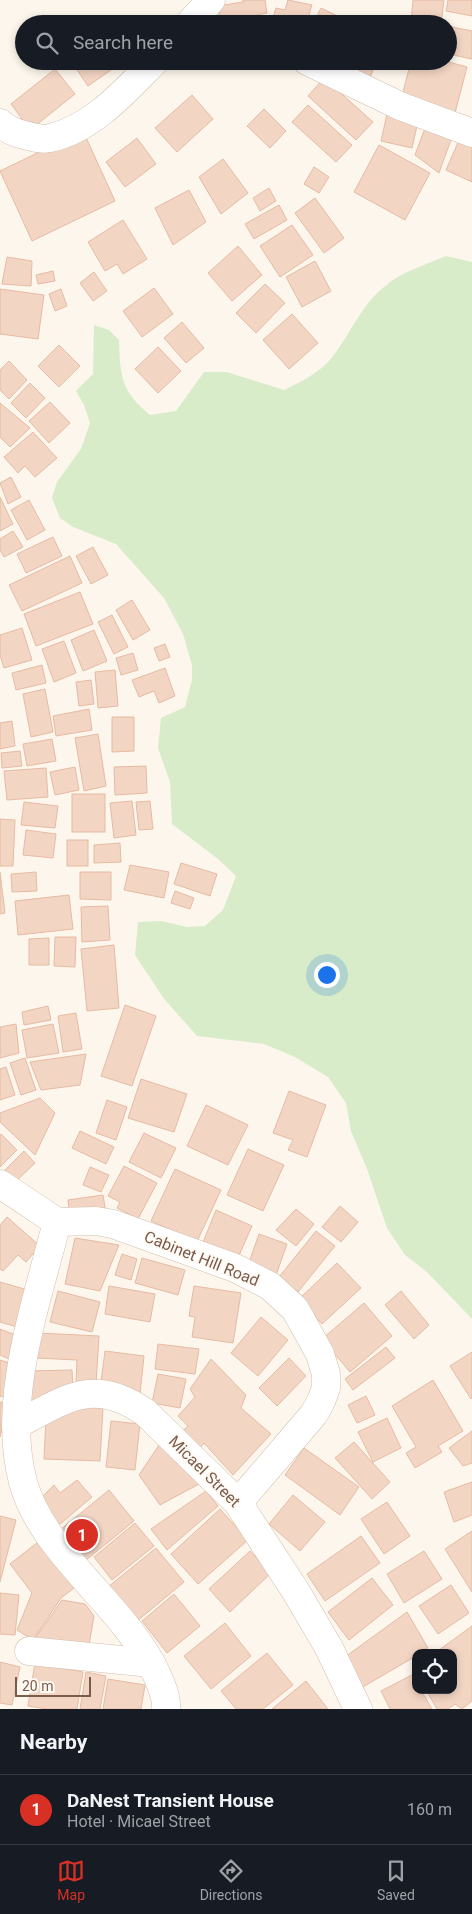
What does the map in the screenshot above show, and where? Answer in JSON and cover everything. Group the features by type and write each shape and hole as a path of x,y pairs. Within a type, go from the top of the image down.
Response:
{"street":[{"path":"197,15 211,0"},
{"path":"0,123 18,133 35,138 49,139 89,120 145,70"},
{"path":"326,70 400,106 472,133"},
{"path":"0,1184 57,1222 20,1380 16,1425 17,1457 23,1484 33,1507 56,1542 132,1635 151,1663 162,1686 166,1709"},
{"name":"Cabinet Hill Road","path":"57,1222 96,1221 132,1230 253,1276 284,1297 294,1309 320,1354 326,1374 326,1388 314,1414 238,1504"},
{"name":"Micael Street","path":"16,1425 54,1405 95,1392 111,1394 129,1401 146,1413 238,1504 324,1640 358,1709"},
{"path":"29,1652 151,1663"}],"green space":[{"path":"446,256 472,262 472,1319 427,1272 405,1255 387,1228 367,1169 351,1131 346,1103 328,1077 295,1057 264,1044 197,1036 165,1000 135,955 138,922 161,921 187,927 205,926 223,910 236,876 218,859 172,824 170,782 158,748 161,718 185,707 192,680 192,665 183,634 164,598 116,544 73,527 60,518 52,498 57,482 81,449 90,423 84,405 76,391 93,374 94,325 109,330 119,340 120,364 124,382 133,398 150,415 176,411 204,372 227,372 284,390 313,374 329,361 343,343 361,313 375,295 390,282 405,273"}],"building":[{"path":"243,0 265,0 267,13 257,15 219,15 218,6 243,2"},
{"path":"288,0 312,5 309,15 274,15 276,8 285,10"},
{"path":"413,0 444,0 442,15 412,15"},
{"path":"448,0 472,0 472,16 446,11"},
{"path":"321,8 335,15 318,15"},
{"path":"457,28 472,31 472,59 457,56"},
{"path":"457,64 467,67 455,113 401,100 409,70 457,70"},
{"path":"54,70 56,70 75,94 30,130 11,104"},
{"path":"77,70 111,70 88,86"},
{"path":"344,70 373,70 368,82"},
{"path":"324,78 373,122 356,140 308,96"},
{"path":"192,95 213,119 177,152 155,128"},
{"path":"308,105 352,145 336,162 292,122"},
{"path":"264,109 286,131 270,148 247,126"},
{"path":"387,114 418,121 412,148 381,141"},
{"path":"427,123 453,134 439,173 415,155"},
{"path":"83,131 115,201 32,241 0,171"},
{"path":"137,138 156,164 125,187 106,162"},
{"path":"460,138 472,144 472,182 446,170"},
{"path":"379,145 430,173 405,220 354,192"},
{"path":"223,159 248,193 221,214 199,177"},
{"path":"314,167 329,177 319,193 304,184"},
{"path":"269,188 276,201 260,211 253,198"},
{"path":"189,190 206,222 173,245 155,208"},
{"path":"315,198 344,238 324,253 295,213"},
{"path":"279,205 287,220 254,239 245,224"},
{"path":"123,220 147,259 123,274 117,264 105,271 88,242"},
{"path":"292,225 313,255 280,277 260,246"},
{"path":"238,246 262,275 232,301 208,273"},
{"path":"7,257 32,261 31,286 2,284"},
{"path":"315,261 331,291 302,307 286,277"},
{"path":"53,271 55,281 38,284 36,275"},
{"path":"94,272 107,291 93,301 80,283"},
{"path":"265,284 285,303 256,333 236,313"},
{"path":"154,288 173,314 142,337 123,311"},
{"path":"0,289 44,295 38,339 0,334"},
{"path":"61,289 67,306 55,311 49,294"},
{"path":"292,314 318,343 289,369 263,340"},
{"path":"182,322 204,348 186,363 164,338"},
{"path":"59,345 80,366 59,387 38,366"},
{"path":"158,347 181,371 158,393 135,369"},
{"path":"9,361 27,380 9,399 0,390 0,370"},
{"path":"30,383 45,398 26,418 11,403"},
{"path":"50,402 70,423 49,443 29,421"},
{"path":"0,403 30,428 10,447 0,437"},
{"path":"33,432 57,458 35,477 25,466 18,473 4,457"},
{"path":"11,477 21,497 8,504 0,483"},
{"path":"0,497 13,524 0,531"},
{"path":"29,500 45,530 27,540 11,510"},
{"path":"13,531 23,547 4,557 0,550 0,539"},
{"path":"53,537 62,556 26,573 17,554"},
{"path":"93,547 108,575 91,584 76,556"},
{"path":"70,556 82,583 22,611 9,585"},
{"path":"80,592 93,624 36,646 24,614"},
{"path":"132,600 150,630 133,640 116,610"},
{"path":"112,615 128,647 114,654 98,622"},
{"path":"22,628 32,660 4,668 0,655 0,635"},
{"path":"94,630 107,661 83,671 71,640"},
{"path":"64,641 76,673 54,682 42,649"},
{"path":"165,644 170,657 159,661 154,648"},
{"path":"133,653 138,670 121,675 116,658"},
{"path":"42,665 46,683 16,690 12,673"},
{"path":"165,668 175,696 159,703 154,691 139,697 132,680"},
{"path":"115,670 118,706 98,708 95,672"},
{"path":"91,680 94,704 79,706 76,682"},
{"path":"45,689 53,732 31,737 23,694"},
{"path":"89,709 92,730 56,736 53,716"},
{"path":"112,717 134,717 134,751 112,752"},
{"path":"12,721 15,746 0,749 0,723"},
{"path":"98,734 106,786 84,791 75,738"},
{"path":"52,739 56,761 27,766 23,744"},
{"path":"20,751 22,766 2,768 1,753"},
{"path":"146,766 147,793 115,795 114,767"},
{"path":"75,767 79,790 55,795 50,772"},
{"path":"46,768 48,797 7,800 4,771"},
{"path":"72,794 105,794 105,832 72,832"},
{"path":"132,801 136,835 114,838 110,803"},
{"path":"150,801 153,829 139,830 136,802"},
{"path":"24,802 58,806 55,828 21,825"},
{"path":"0,819 15,820 13,866 0,866"},
{"path":"26,830 56,834 53,858 23,855"},
{"path":"67,840 88,840 88,866 67,866"},
{"path":"120,843 121,862 94,863 94,845"},
{"path":"181,863 217,874 210,896 174,884"},
{"path":"130,865 169,872 164,898 124,890"},
{"path":"0,872 5,913 0,914"},
{"path":"36,872 37,891 12,892 11,874"},
{"path":"80,872 111,872 111,900 80,899"},
{"path":"175,891 194,898 190,909 171,903"},
{"path":"69,895 73,929 18,935 15,901"},
{"path":"108,906 110,940 82,942 81,907"},
{"path":"55,937 76,937 75,967 54,966"},
{"path":"49,938 49,965 29,965 29,939"},
{"path":"114,945 119,1008 87,1011 81,949"},
{"path":"125,1005 156,1016 132,1086 101,1076"},
{"path":"48,1006 51,1020 24,1025 22,1012"},
{"path":"76,1013 82,1049 63,1052 58,1016"},
{"path":"16,1024 19,1053 0,1058 0,1027"},
{"path":"53,1024 59,1053 27,1058 22,1030"},
{"path":"86,1054 80,1085 41,1090 30,1062"},
{"path":"25,1058 36,1090 21,1095 10,1063"},
{"path":"6,1067 15,1095 0,1100 0,1069"},
{"path":"141,1079 187,1094 174,1132 128,1118"},
{"path":"289,1091 326,1105 307,1157 288,1150 293,1140 273,1133"},
{"path":"40,1098 55,1113 35,1155 0,1122 0,1113"},
{"path":"107,1100 127,1107 116,1140 96,1133"},
{"path":"206,1105 248,1125 228,1165 187,1146"},
{"path":"80,1131 114,1147 106,1164 72,1148"},
{"path":"144,1133 176,1148 161,1178 129,1162"},
{"path":"0,1135 17,1150 0,1167"},
{"path":"248,1149 284,1165 263,1211 227,1195"},
{"path":"24,1151 35,1163 11,1186 0,1175"},
{"path":"124,1166 157,1183 138,1219 117,1208 120,1202 108,1196"},
{"path":"90,1167 109,1175 101,1192 83,1185"},
{"path":"175,1169 221,1190 193,1250 166,1237 169,1229 151,1221"},
{"path":"103,1195 106,1213 70,1218 68,1200"},
{"path":"340,1206 358,1222 341,1242 322,1227"},
{"path":"296,1209 314,1224 296,1246 276,1230"},
{"path":"216,1210 252,1226 237,1260 202,1245"},
{"path":"7,1217 40,1246 26,1262 18,1255 3,1271 0,1269 0,1225"},
{"path":"316,1231 335,1246 298,1292 279,1277"},
{"path":"259,1234 287,1244 275,1278 247,1268"},
{"path":"75,1238 119,1245 100,1291 65,1284"},
{"path":"122,1254 137,1259 131,1280 115,1275"},
{"path":"142,1258 185,1270 178,1295 135,1283"},
{"path":"337,1263 361,1288 322,1324 299,1299"},
{"path":"0,1282 35,1292 24,1329 0,1322"},
{"path":"109,1286 155,1294 150,1322 105,1314"},
{"path":"194,1286 241,1293 233,1343 192,1337 195,1317 189,1316"},
{"path":"58,1291 100,1302 92,1332 50,1322"},
{"path":"401,1291 429,1325 414,1339 385,1305"},
{"path":"364,1303 392,1336 350,1372 322,1339"},
{"path":"261,1317 288,1340 258,1376 231,1353"},
{"path":"0,1329 23,1338 14,1361 0,1355"},
{"path":"37,1333 99,1336 96,1384 76,1383 77,1360 36,1358"},
{"path":"158,1344 199,1349 195,1374 155,1369"},
{"path":"386,1347 395,1358 353,1390 345,1379"},
{"path":"105,1351 144,1356 140,1394 101,1382"},
{"path":"472,1352 472,1398 471,1399 450,1366"},
{"path":"289,1358 306,1376 277,1406 259,1388"},
{"path":"211,1359 246,1395 241,1408 271,1434 233,1475 204,1443 197,1452 180,1433 188,1426 178,1416 195,1397 190,1389"},
{"path":"0,1360 19,1366 7,1398 0,1396"},
{"path":"72,1370 73,1391 27,1406 28,1371"},
{"path":"158,1374 186,1379 180,1408 152,1403"},
{"path":"433,1380 463,1431 438,1446 442,1452 415,1468 406,1453 416,1447 392,1406"},
{"path":"366,1396 375,1415 357,1423 348,1405"},
{"path":"0,1402 8,1404 0,1437"},
{"path":"61,1406 103,1408 100,1461 44,1459 46,1417"},
{"path":"387,1418 401,1448 373,1462 358,1432"},
{"path":"111,1421 140,1424 135,1470 106,1467"},
{"path":"472,1431 472,1463 463,1466 449,1448"},
{"path":"161,1442 199,1484 160,1505 139,1475"},
{"path":"354,1442 390,1482 372,1499 335,1458"},
{"path":"304,1448 359,1487 340,1515 285,1475"},
{"path":"77,1480 92,1497 59,1525 40,1499 54,1485 60,1493"},
{"path":"472,1482 472,1515 454,1522 444,1492"},
{"path":"109,1490 134,1521 85,1561 60,1530"},
{"path":"206,1491 218,1506 167,1550 151,1529"},
{"path":"293,1495 325,1522 300,1551 269,1524"},
{"path":"387,1502 410,1536 384,1554 361,1519"},
{"path":"220,1509 248,1540 198,1584 171,1554"},
{"path":"0,1516 16,1520 0,1582"},
{"path":"135,1523 154,1546 112,1580 94,1557"},
{"path":"472,1531 472,1592 445,1549"},
{"path":"361,1536 380,1563 325,1601 307,1574"},
{"path":"38,1542 74,1588 61,1598 33,1640 17,1630 32,1593 10,1564"},
{"path":"156,1548 184,1582 136,1622 108,1587"},
{"path":"250,1551 271,1573 230,1612 209,1589"},
{"path":"424,1551 442,1579 404,1603 387,1574"},
{"path":"372,1578 393,1605 349,1640 328,1612"},
{"path":"451,1585 469,1613 438,1634 419,1606"},
{"path":"0,1593 19,1595 15,1635 0,1634"},
{"path":"174,1594 200,1626 167,1653 142,1621"},
{"path":"62,1600 85,1604 94,1616 87,1656 30,1646"},
{"path":"407,1612 428,1648 412,1649 412,1658 361,1688 345,1657"},
{"path":"225,1623 251,1656 211,1689 184,1656"},
{"path":"472,1626 472,1701 462,1709 455,1704 448,1709 437,1709 428,1694 457,1694 457,1649 440,1649"},
{"path":"267,1653 293,1685 263,1709 236,1709 221,1691"},
{"path":"0,1662 20,1667 12,1705 0,1703"},
{"path":"35,1663 83,1672 77,1709 47,1709 28,1706"},
{"path":"86,1672 106,1676 100,1709 80,1709"},
{"path":"412,1675 412,1694 423,1694 432,1709 390,1709 381,1691"},
{"path":"108,1679 145,1685 141,1709 103,1709"},
{"path":"306,1681 328,1709 272,1709"}],"place":[{"name":"DaNest Transient House","path":"82,1535"}]}
